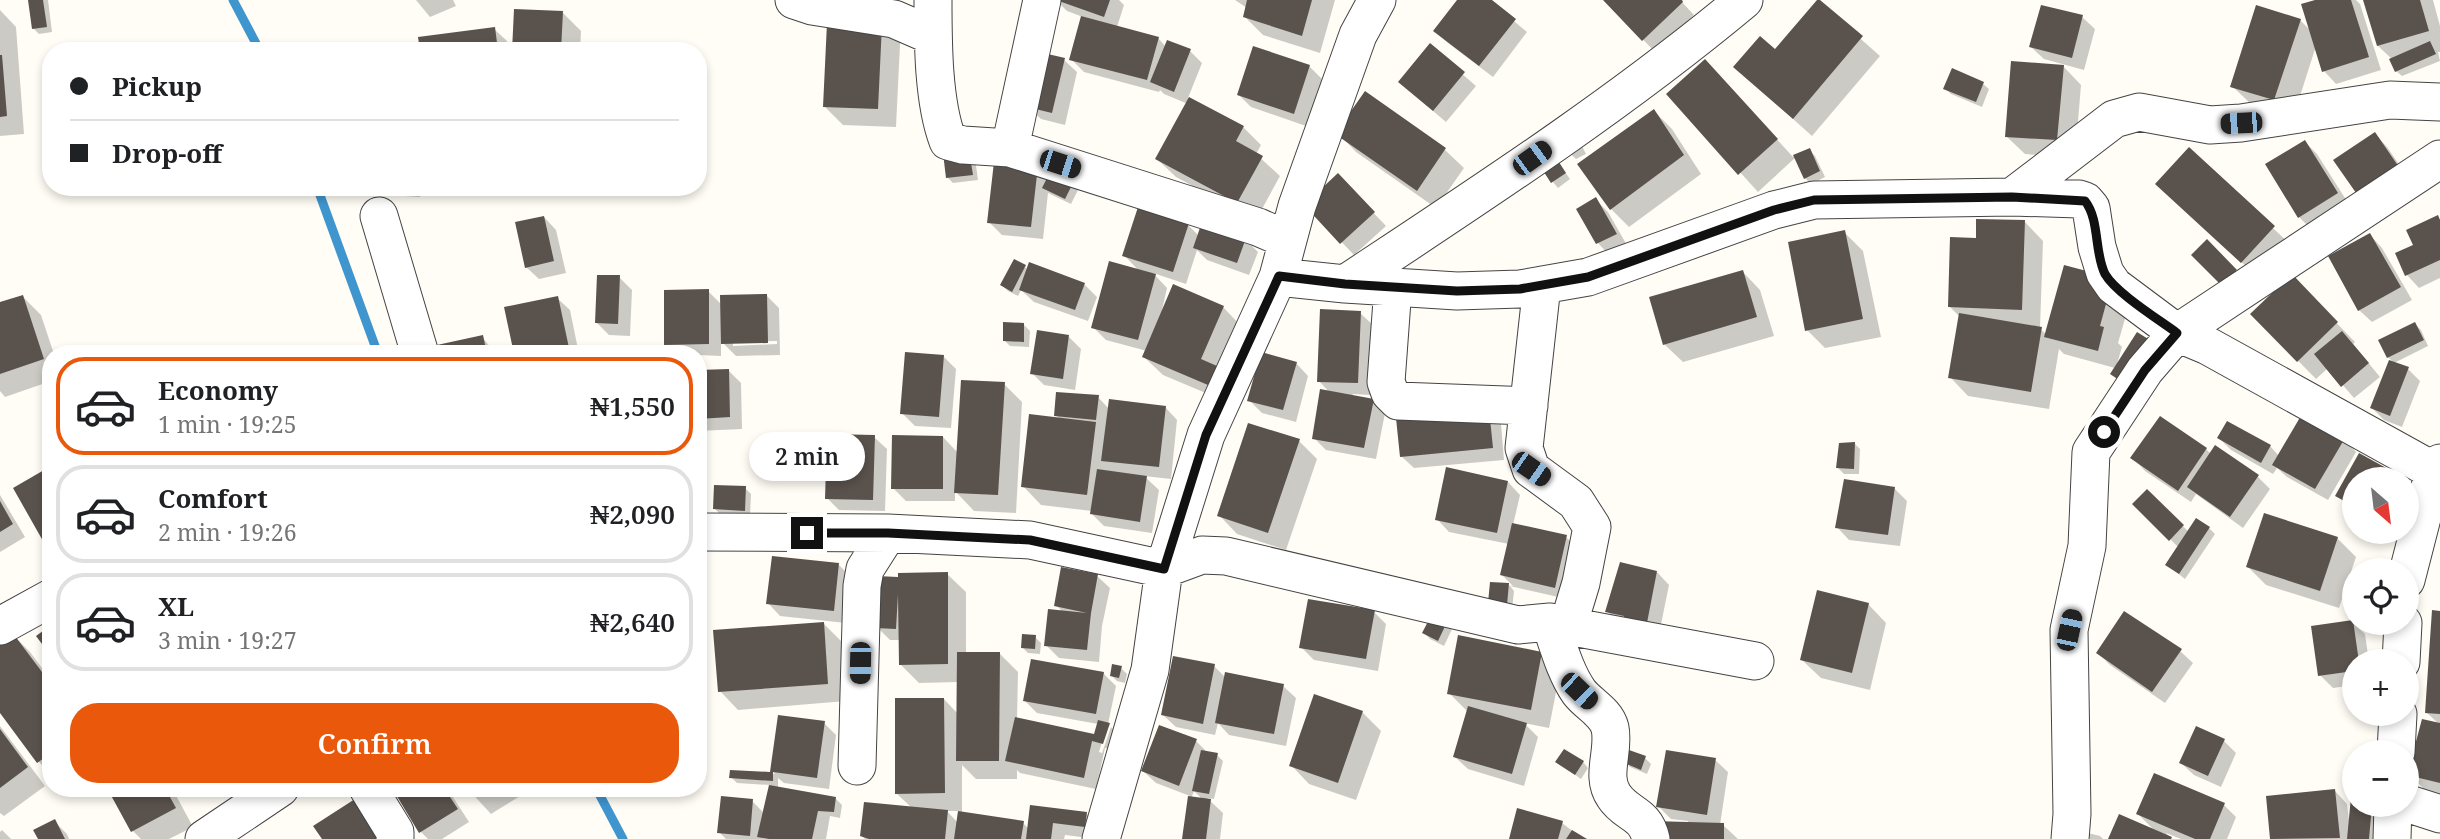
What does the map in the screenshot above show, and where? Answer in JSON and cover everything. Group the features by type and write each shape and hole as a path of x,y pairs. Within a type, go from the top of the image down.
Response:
{"street":[{"path":"794,0 811,6 894,19 933,36"},
{"path":"933,0 933,36 942,123 948,141 964,145 1010,148 1258,227 1288,240"},
{"path":"1010,148 1042,0"},
{"path":"1101,839 1150,670 1164,569 1206,435 1279,276 1297,206 1358,35 1377,0"},
{"path":"1345,284 1532,158 1687,47 1744,0"},
{"path":"2012,197 2114,119 2139,112 2210,125 2241,123 2390,100 2440,102"},
{"path":"2070,839 2073,814 2069,630 2087,546 2091,452 2145,370 2177,333 2440,159"},
{"path":"1279,276 1345,284 1457,291 1520,289 1588,277 1774,210 1814,200 2012,197 2085,201 2091,208 2097,247 2105,273 2114,286 2177,333 2208,346 2437,467 2412,558"},
{"path":"379,216 417,345"},
{"path":"1542,285 1524,448 1531,469 1576,502 1592,527 1581,583 1559,624 1566,666 1579,691 1610,726 1607,781 1614,798 1648,825 1651,839"},
{"path":"1392,287 1386,382 1390,393 1398,401 1529,406"},
{"path":"707,532 888,533 1030,540 1164,569 1202,555 1226,556 1518,625 1559,624 1755,661"},
{"path":"857,766 862,586 865,569 888,533"},
{"path":"0,626 42,603"},
{"path":"204,839 267,797"},
{"path":"374,797 395,832 395,839"},
{"path":"2419,807 2440,814"},
{"path":"2392,839 2393,817"}],"building":[{"path":"28,0 43,0 47,27 32,29"},
{"path":"1056,0 1110,0 1104,17"},
{"path":"1247,0 1312,0 1302,36 1243,17"},
{"path":"1457,0 1492,0 1516,19 1479,66 1433,31"},
{"path":"1603,0 1682,0 1683,2 1642,41"},
{"path":"1817,0 1863,36 1793,119 1733,67 1760,36 1775,49"},
{"path":"2315,0 2351,0 2369,57 2322,72 2301,4"},
{"path":"2363,0 2420,0 2429,31 2377,46"},
{"path":"828,2 883,3 878,109 823,107"},
{"path":"2041,5 2083,15 2072,58 2029,47"},
{"path":"2256,5 2301,19 2274,100 2230,87"},
{"path":"514,9 563,11 561,42 512,42"},
{"path":"1081,16 1159,37 1147,80 1069,60"},
{"path":"495,27 497,42 419,42 418,37"},
{"path":"1167,40 1191,49 1174,92 1150,82"},
{"path":"2430,41 2436,54 2395,72 2389,59"},
{"path":"1430,43 1465,72 1433,111 1398,82"},
{"path":"1253,46 1310,65 1294,114 1237,95"},
{"path":"1039,52 1065,58 1052,113 1027,107"},
{"path":"0,55 7,116 0,117"},
{"path":"1705,59 1778,139 1738,175 1666,94"},
{"path":"2011,61 2064,65 2057,140 2005,137"},
{"path":"1952,68 1984,82 1976,102 1943,89"},
{"path":"1365,91 1446,148 1417,191 1335,134"},
{"path":"1189,97 1244,126 1236,141 1263,156 1237,203 1155,159"},
{"path":"1654,109 1684,155 1610,210 1577,164"},
{"path":"2375,132 2403,173 2361,200 2333,160"},
{"path":"2305,140 2338,193 2298,218 2265,164"},
{"path":"2189,147 2275,226 2241,263 2155,184"},
{"path":"1810,148 1820,171 1804,179 1793,155"},
{"path":"969,150 973,175 946,178 943,153"},
{"path":"1555,156 1566,173 1551,183 1540,166"},
{"path":"994,162 1038,166 1031,227 987,223"},
{"path":"1052,168 1075,179 1065,199 1042,188"},
{"path":"1338,173 1375,212 1340,244 1304,205"},
{"path":"1596,197 1617,234 1596,244 1576,209"},
{"path":"1138,207 1189,223 1173,272 1122,256"},
{"path":"2438,215 2440,260 2405,276 2395,253 2413,245 2406,230"},
{"path":"544,216 554,261 525,268 515,222"},
{"path":"1976,219 2025,220 2022,310 1948,307 1950,237 1976,238"},
{"path":"1202,222 1246,238 1237,263 1193,248"},
{"path":"1845,230 1863,319 1805,331 1788,242"},
{"path":"2370,233 2401,287 2358,311 2328,256"},
{"path":"2207,239 2237,270 2221,285 2191,255"},
{"path":"1014,259 1026,265 1012,292 1000,285"},
{"path":"1109,261 1156,274 1138,340 1091,328"},
{"path":"1029,262 1085,283 1075,310 1019,290"},
{"path":"2064,265 2113,278 2100,326 2104,327 2098,351 2044,337"},
{"path":"1743,270 1757,317 1663,345 1649,297"},
{"path":"2292,274 2338,322 2297,362 2250,314"},
{"path":"597,275 620,275 618,324 595,323"},
{"path":"1173,284 1224,306 1201,359 1217,366 1208,385 1142,357"},
{"path":"709,289 709,344 664,345 664,290"},
{"path":"767,294 768,343 721,344 720,295"},
{"path":"23,295 42,360 0,374 0,302"},
{"path":"558,296 568,345 512,345 504,307"},
{"path":"1320,309 1361,311 1358,383 1317,382"},
{"path":"1959,313 2042,327 2031,392 1948,378"},
{"path":"1003,322 1024,323 1024,342 1003,341"},
{"path":"2415,322 2424,340 2387,358 2378,340"},
{"path":"1037,330 1069,335 1063,379 1030,374"},
{"path":"2342,331 2369,363 2341,387 2314,354"},
{"path":"2137,332 2153,342 2125,384 2110,374"},
{"path":"483,335 485,345 437,345"},
{"path":"905,352 944,355 939,417 900,414"},
{"path":"1261,352 1297,362 1283,410 1247,401"},
{"path":"2389,360 2409,367 2390,416 2370,408"},
{"path":"729,369 730,417 707,418 707,370"},
{"path":"961,380 1005,382 998,495 954,493"},
{"path":"1320,389 1374,399 1364,448 1312,439"},
{"path":"1056,392 1099,395 1096,420 1054,416"},
{"path":"1109,399 1166,406 1159,467 1101,461"},
{"path":"1489,409 1493,448 1400,457 1396,418"},
{"path":"1029,414 1096,422 1087,495 1021,487"},
{"path":"2302,414 2345,438 2315,489 2272,465"},
{"path":"2160,416 2207,448 2178,491 2130,458"},
{"path":"2227,421 2271,445 2261,463 2217,438"},
{"path":"1248,423 1300,439 1268,533 1217,516"},
{"path":"827,434 875,435 873,500 825,499"},
{"path":"892,435 943,436 943,489 891,489"},
{"path":"1855,442 1854,469 1836,468 1839,443"},
{"path":"2215,445 2259,475 2230,517 2187,487"},
{"path":"2359,453 2384,467 2351,467"},
{"path":"1446,467 1508,481 1497,533 1435,520"},
{"path":"1097,469 1147,476 1140,522 1090,514"},
{"path":"42,471 42,539 13,488"},
{"path":"1844,479 1895,487 1888,535 1835,528"},
{"path":"2342,483 2342,500 2335,496"},
{"path":"714,485 746,486 745,511 713,509"},
{"path":"2147,489 2184,525 2169,541 2132,504"},
{"path":"0,501 13,524 0,532"},
{"path":"2264,513 2338,537 2320,591 2246,567"},
{"path":"2196,518 2210,527 2179,574 2165,565"},
{"path":"1512,523 1567,535 1555,588 1500,575"},
{"path":"772,556 839,563 834,611 766,604"},
{"path":"1620,562 1657,571 1646,628 1624,624 1624,616 1605,612"},
{"path":"1061,567 1098,574 1087,650 1044,646 1048,609 1087,613 1054,606"},
{"path":"948,572 948,664 899,665 898,594 896,629 875,628 877,576 898,577 898,573"},
{"path":"1490,582 1509,583 1507,605 1488,603"},
{"path":"1817,590 1869,603 1852,673 1800,660"},
{"path":"1308,599 1375,610 1366,659 1299,648"},
{"path":"2432,610 2440,611 2440,714 2425,713"},
{"path":"2124,611 2182,649 2152,692 2096,653"},
{"path":"1433,612 1448,620 1438,641 1422,633"},
{"path":"824,622 828,684 718,692 713,630"},
{"path":"2342,622 2342,635 2355,635 2357,649 2342,649 2342,673 2318,676 2311,626"},
{"path":"12,632 42,672 42,759 37,763 0,713 0,641"},
{"path":"42,632 42,644 36,636"},
{"path":"1022,634 1036,635 1035,649 1021,648"},
{"path":"1458,635 1542,652 1531,710 1447,694"},
{"path":"957,652 1000,652 999,761 956,761"},
{"path":"1173,656 1215,664 1203,724 1161,715"},
{"path":"1031,659 1104,672 1096,714 1023,701"},
{"path":"1112,664 1122,666 1119,678 1110,676"},
{"path":"1225,672 1284,684 1274,734 1215,723"},
{"path":"1314,694 1363,711 1338,783 1289,766"},
{"path":"895,698 944,698 945,793 895,794"},
{"path":"1468,706 1527,723 1512,774 1453,757"},
{"path":"778,715 825,721 817,778 773,772 773,781 729,778 730,770 770,772"},
{"path":"1015,717 1094,734 1098,720 1110,723 1103,744 1092,741 1084,778 1005,761"},
{"path":"2422,719 2440,723 2440,783 2419,778 2419,740 2416,740"},
{"path":"1159,725 1197,739 1179,786 1141,771"},
{"path":"2196,726 2225,739 2208,776 2179,763"},
{"path":"0,729 28,767 0,788"},
{"path":"1564,749 1584,761 1575,775 1555,762"},
{"path":"1201,750 1218,753 1209,794 1192,791"},
{"path":"1629,750 1646,756 1641,770 1622,762"},
{"path":"1666,750 1716,758 1707,815 1656,807"},
{"path":"2154,773 2225,803 2210,839 2195,839 2136,814"},
{"path":"769,785 836,797 834,812 818,811 812,839 757,837"},
{"path":"2335,789 2340,838 2270,839 2266,796"},
{"path":"721,796 753,799 750,836 717,833"},
{"path":"1188,796 1211,799 1206,839 1182,839"},
{"path":"112,797 170,797 176,808 131,832"},
{"path":"397,797 450,797 458,809 419,833"},
{"path":"355,799 379,839 322,839 313,826"},
{"path":"864,802 948,810 945,839 869,839 860,836"},
{"path":"1030,805 1087,812 1085,827 1053,823 1051,839 1026,839"},
{"path":"1517,808 1563,821 1558,839 1509,839"},
{"path":"958,811 1024,821 1021,839 954,839"},
{"path":"2119,814 2172,837 2108,839"},
{"path":"2349,817 2371,817 2369,839 2347,839"},
{"path":"55,819 65,839 38,839 33,830"},
{"path":"1652,821 1724,823 1724,839 1652,839"},
{"path":"1572,830 1587,839 1566,839"}],"waterway":[{"path":"233,0 255,42"},
{"path":"320,196 375,345"},
{"path":"601,797 623,839"}],"route":[{"path":"807,533 888,533 1030,540 1164,569 1206,435 1279,276 1345,284 1457,291 1520,289 1588,277 1774,210 1814,200 2012,197 2085,201 2091,208 2097,247 2105,273 2114,286 2177,333 2145,370 2104,432"}]}
